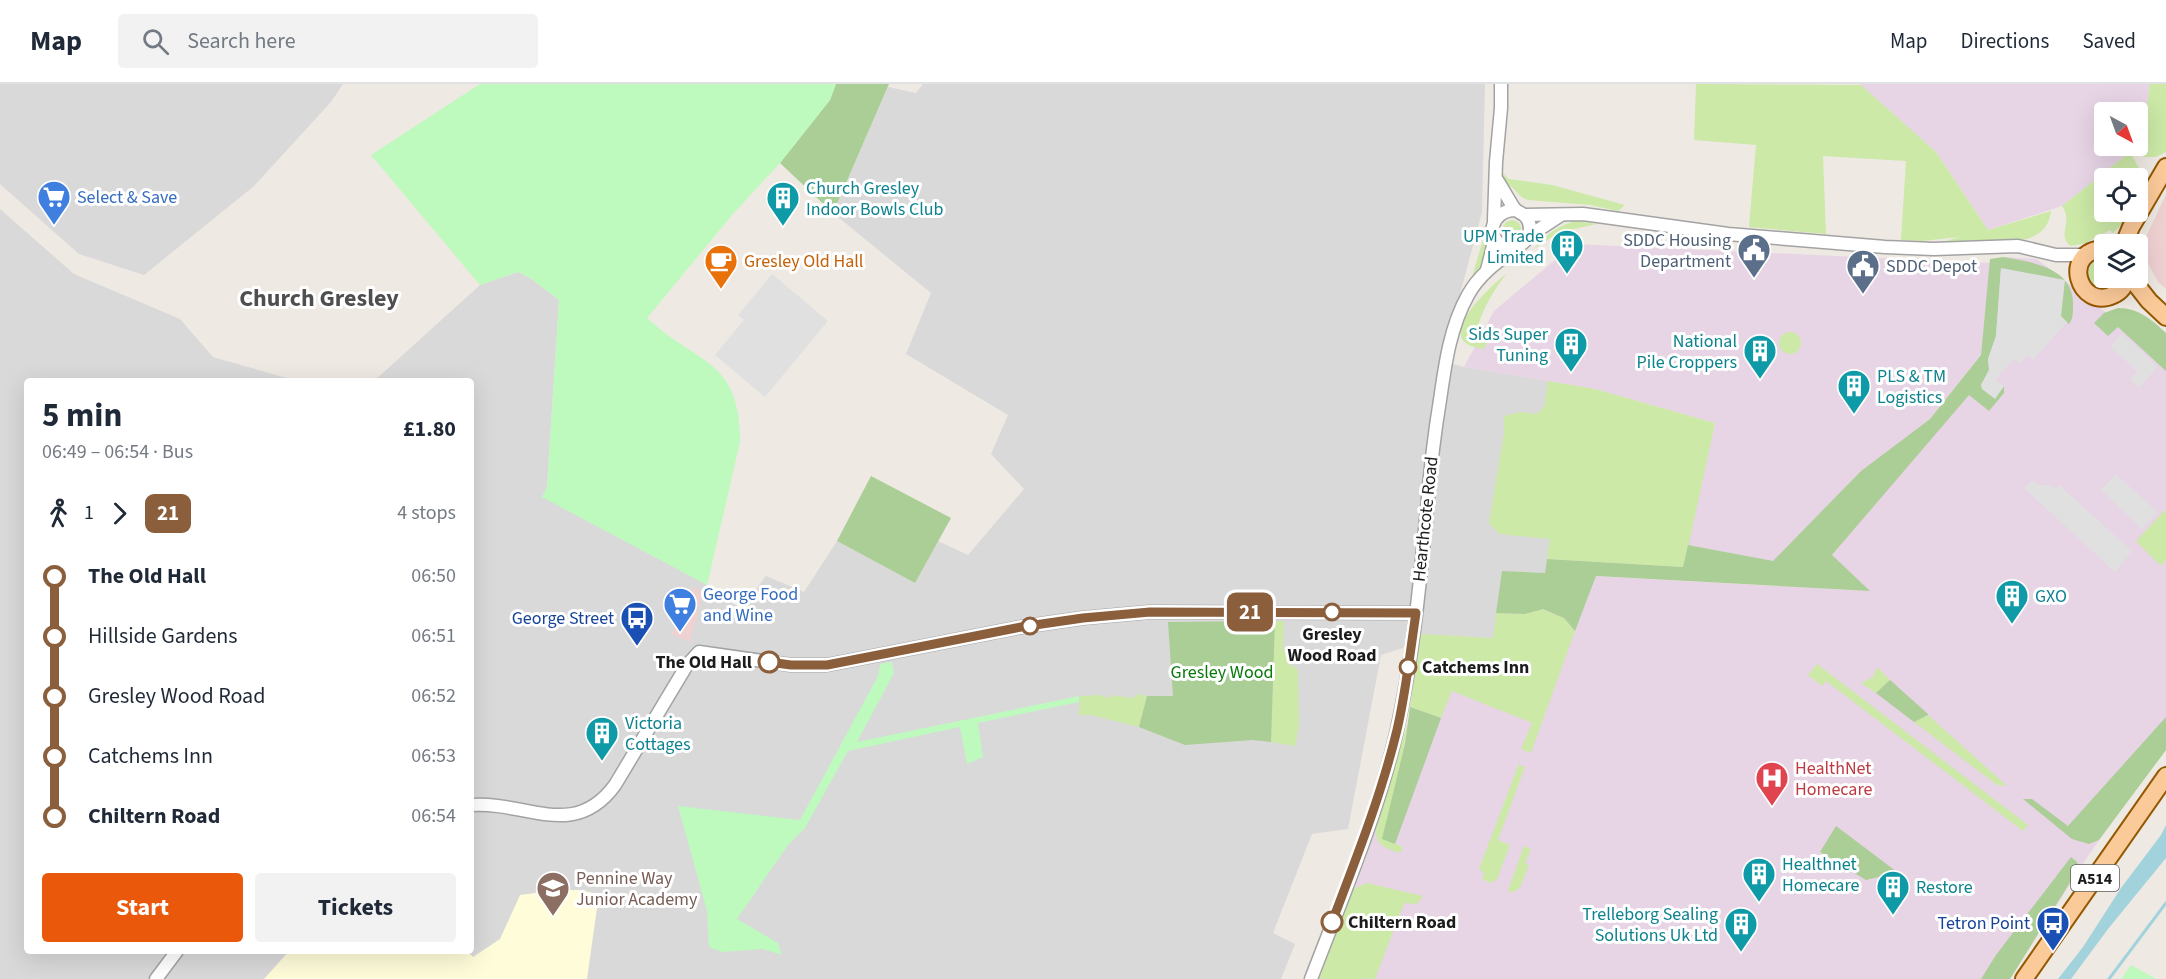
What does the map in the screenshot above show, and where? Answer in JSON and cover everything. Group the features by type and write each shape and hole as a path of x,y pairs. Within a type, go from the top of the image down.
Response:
{"main road":[{"path":"2128,234 2166,167"},
{"path":"2122,234 2131,227"},
{"path":"2094,250 2086,255 2079,266 2078,274 2084,290 2091,295 2108,297 2116,294 2122,288"},
{"path":"2139,288 2166,317"},
{"path":"2116,294 2149,301"},
{"name":"A514","path":"2024,979 2166,776"}],"street":[{"path":"1497,180 1529,222 1524,241 1513,248 1504,246 1495,238 1493,232 1502,84"},
{"path":"1494,220 1509,210 1521,213 1583,214 1629,219 1674,228 1886,248 2018,246 2056,255 2086,255"},
{"name":"Hearthcote Road","path":"1311,979 1358,857 1388,763 1404,695 1416,613 1432,451 1445,366 1462,308 1469,293 1487,270 1562,214"},
{"name":"Hearthcote Road","path":"1487,270 1495,238"},
{"path":"2056,255 2078,274"},
{"path":"474,805 493,804 557,816 591,809 604,800 615,785 687,665 699,652 791,665 827,665 1021,627 1150,612 1416,613"},
{"path":"156,979 175,954"}],"shaded area":[{"path":"0,84 343,84 331,102 254,186 144,275 79,254 0,184"},
{"path":"923,84 1485,84 1482,212 1442,361 1464,367 1595,389 1499,534 1551,538 1545,573 1502,571 1493,638 1421,634 1403,648 1381,655 1348,829 1312,834 1273,933 1295,944 1281,979 0,979 0,209 74,274 180,319 213,357 286,378 24,378 24,954 474,954 474,378 377,378 480,285 518,272 530,278 559,300 547,487 543,497 702,582 741,609 766,576 804,592 837,541 915,583 938,541 968,555 1024,489 991,454 1008,415 906,354 931,293 833,213 888,87 916,93"},
{"path":"1859,84 2150,84 2147,102 2094,102 2094,156 2125,156 2110,168 2094,168 2094,181 2062,206 1988,230 1936,152"},
{"path":"2166,194 2166,289 2158,282 2148,263 2147,234"},
{"path":"1574,244 1990,263 1981,355 1930,419 1861,471 1773,562 1688,545 1715,423 1595,389 1464,367 1494,311"},
{"path":"2003,257 2037,259 2166,359 2166,744 2086,859 2010,979 1320,979 1365,861 1405,744 1421,634 1493,638 1502,571 1869,591 1832,556 1987,364"},
{"path":"2001,268 2065,280 2061,316 2067,322 2033,360 2028,355 2020,363 2014,360 2002,371 1996,380 2004,386 1995,399 1982,389 1981,385 1989,370 1988,359 1996,336"},
{"path":"772,274 828,321 765,397 715,355 744,320 738,315"},
{"path":"2122,333 2158,367 2139,388 2130,379 2137,371 2110,347"},
{"path":"2116,474 2158,512 2142,529 2101,490"},
{"path":"2033,480 2038,485 2051,485 2055,489 2059,485 2132,551 2115,572 2024,488"},
{"path":"693,587 703,592 690,642 671,634"},
{"name":"Pennine Way Junior Academy","path":"558,890 578,890 599,894 587,979 264,979 286,954 470,954 473,957 500,939 520,895"}],"green space":[{"path":"480,84 836,84 830,100 780,163 732,215 647,318 712,366 724,378 733,394 738,415 740,442 707,585 542,497 547,487 559,300 530,278 518,272 480,285 371,155"},
{"path":"836,84 889,84 833,213 780,163 830,100"},
{"path":"1696,84 1861,85 1936,152 1988,230 2051,211 2048,221 2040,232 2027,239 1944,245 1938,243 1960,237 1922,241 1901,240 1906,161 1823,156 1826,234 1749,227 1756,145 1694,140"},
{"path":"2150,84 2166,84 2166,152 2156,157 2144,156 2148,156 2147,102"},
{"path":"1505,120 1501,167 1509,179 1552,185 1625,205 1618,211 1590,205 1528,200 1522,197 1505,182 1499,166"},
{"path":"2125,156 2132,156 2139,168 2110,168"},
{"path":"2094,181 2094,222 2124,222 2113,233 2110,230 2103,234 2094,234 2094,239 2086,243 2071,246 2065,238 2066,218 2062,206"},
{"path":"1508,220 1516,220 1521,225 1519,236 1508,238 1503,233 1503,225"},
{"path":"1577,221 1597,224 1559,232 1534,249 1553,231"},
{"path":"1486,230 1486,253 1469,287"},
{"path":"2003,257 2026,261 2050,269 2059,275 2067,283 2072,293 2071,320 2069,324 2001,269 1996,336 1988,359 1989,370 1981,385 1995,398 2004,386 2004,393 1989,411 1969,395 1832,555 1870,591 1596,576 1575,631 1564,618 1543,609 1525,614 1496,613 1502,571 1545,573 1547,559 1683,567 1688,545 1773,561 1861,471 1930,419 1981,355 1990,259"},
{"path":"2094,262 2094,286 2089,279"},
{"path":"1507,273 1487,303 1480,319 1476,336 1485,337 1488,341 1484,349 1469,345 1462,338 1461,329 1465,318 1482,296"},
{"path":"2118,308 2139,312 2166,333 2166,371 2118,327 2108,336 2094,323 2104,313"},
{"path":"1790,332 1798,335 1801,343 1798,351 1790,354 1782,351 1779,343 1782,335"},
{"path":"1548,381 1595,389 1715,423 1684,567 1547,559 1550,539 1499,534 1489,523 1504,433 1504,416 1521,412 1537,414 1544,407"},
{"path":"871,476 951,518 915,583 837,541"},
{"path":"2166,509 2166,560 2161,566 2136,541"},
{"path":"1543,609 1564,618 1575,631 1531,753 1521,749 1532,723 1452,691 1441,718 1410,707 1421,634 1493,638 1496,613 1525,614"},
{"path":"1275,621 1284,621 1283,650 1288,651 1289,666 1292,665 1298,670 1299,726 1295,746 1271,742"},
{"name":"Gresley Wood","path":"1275,621 1271,742 1253,740 1185,745 1139,727 1147,696 1173,696 1168,622"},
{"path":"892,662 894,673 857,742 1079,696 1079,702 978,723 983,757 967,764 960,727 848,751 805,828 788,845 737,919 778,943 782,955 763,949 722,952 709,947 707,911 678,806 800,820 878,676 880,664"},
{"path":"1817,664 2028,825 2023,831 1826,681 1822,686 1808,675"},
{"path":"1877,667 1890,680 1876,693 1861,683 1873,677"},
{"path":"1890,680 1928,715 1914,722 1876,693"},
{"path":"1139,694 1147,696 1139,727 1091,715 1079,715 1080,696 1099,695 1110,698 1112,695 1132,698"},
{"path":"1410,707 1441,718 1395,844 1382,839 1405,744"},
{"path":"1928,715 2007,786 1997,785 1914,722"},
{"path":"2166,717 2166,750 2099,840 2089,844 2072,839 2023,799 2032,799 2068,826"},
{"path":"1408,722 1383,839 1403,847 1400,853 1380,843 1376,830"},
{"path":"1521,758 1519,765 1525,767 1498,840 1510,845 1497,879 1491,883 1482,879 1484,873 1479,869"},
{"path":"1836,826 1909,881 1890,885 1879,877 1866,880 1820,852"},
{"path":"1524,846 1531,849 1525,863 1529,865 1520,888 1511,893 1508,890"},
{"path":"2071,857 2077,862 2079,868 2010,979 1981,979 1996,955"},
{"path":"1367,883 1423,896 1417,904 1404,903 1375,979 1319,979 1351,894 1355,888"},
{"path":"2131,965 2156,979 2121,979"}],"water":[{"path":"2166,825 2166,858 2071,979 2058,979 2083,947"}],"waterway":[{"path":"2109,979 2166,903"}],"bus line":[{"name":"21","path":"769,662 807,666 827,665 1021,627 1150,612 1416,613 1397,730 1358,857 1332,922"}],"place":[{"name":"Select & Save","path":"54,226"},
{"name":"Church Gresley Indoor Bowls Club","path":"783,227"},
{"name":"UPM Trade Limited","path":"1567,275"},
{"name":"SDDC Housing Department","path":"1754,279"},
{"name":"Gresley Old Hall","path":"721,290"},
{"name":"SDDC Depot","path":"1863,295"},
{"name":"Sids Super Tuning","path":"1571,373"},
{"name":"National Pile Croppers","path":"1760,380"},
{"name":"PLS & TM Logistics","path":"1854,415"},
{"name":"Gresley Wood Road","path":"1332,612"},
{"name":"GXO","path":"2012,625"},
{"name":"George Food and Wine","path":"680,633"},
{"name":"George Street","path":"637,647"},
{"name":"The Old Hall","path":"769,662"},
{"name":"Catchems Inn","path":"1408,667"},
{"name":"Victoria Cottages","path":"602,762"},
{"name":"HealthNet Homecare","path":"1772,807"},
{"name":"Healthnet Homecare","path":"1759,903"},
{"name":"Restore","path":"1893,916"},
{"name":"Pennine Way Junior Academy","path":"553,917"},
{"name":"Chiltern Road","path":"1332,922"},
{"name":"Tetron Point","path":"2053,952"},
{"name":"Trelleborg Sealing Solutions Uk Ltd","path":"1741,953"}],"district":[{"name":"Church Gresley","path":"319,298"}]}
